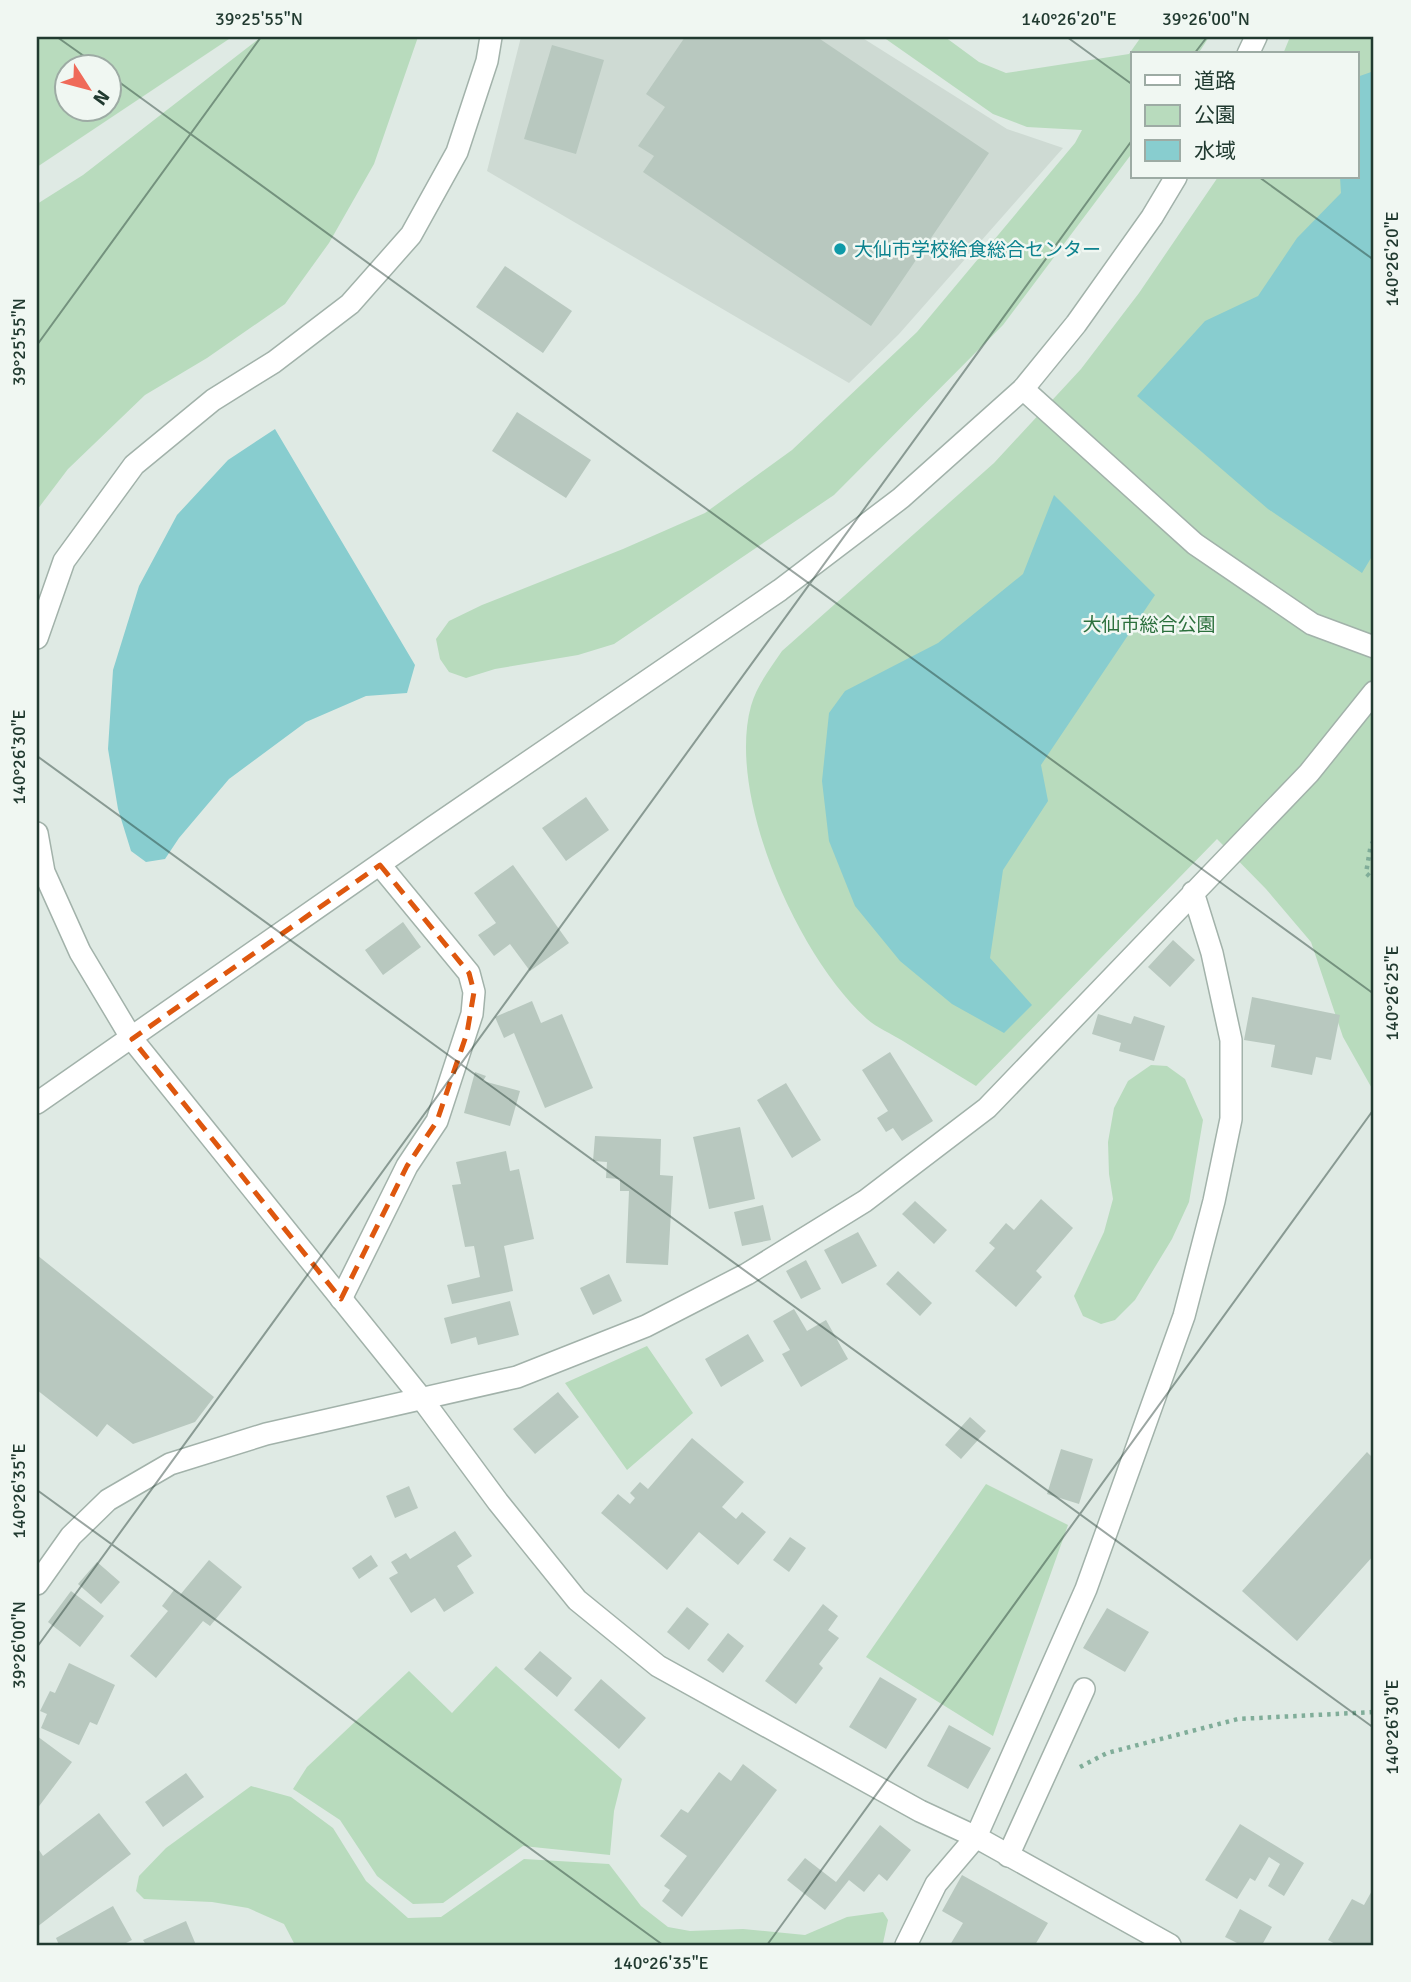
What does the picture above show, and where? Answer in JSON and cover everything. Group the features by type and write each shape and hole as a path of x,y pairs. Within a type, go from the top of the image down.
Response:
{"street":[{"path":"37,638 64,561 134,465 213,400 274,362 350,304 411,235 457,152 487,61 491,37"},
{"path":"37,1103 780,590 901,498 1023,389 1091,303 1152,217 1175,178"},
{"path":"1023,389 1195,544 1312,625 1374,647"},
{"path":"37,1584 71,1536 108,1500 170,1464 266,1434 517,1377 646,1326 747,1273 866,1200 987,1108 1309,773 1374,692"},
{"path":"37,833 44,872 80,952 132,1039 422,1399 498,1502 577,1600 658,1666 1170,1945"},
{"path":"341,1299 407,1166 437,1121 467,1033 474,992 469,973 380,865"},
{"path":"906,1945 936,1884 976,1837 1086,1589 1184,1316 1214,1201 1231,1119 1231,1040 1212,953 1193,892"},
{"path":"1008,1856 1083,1689"}],"path":[{"path":"1374,842 1371,844 1366,873 1374,880"},
{"path":"1038,1788 1107,1753 1227,1721 1374,1712"}],"highlighted area":[{"path":"380,865 469,973 474,992 467,1033 437,1121 407,1166 341,1299 132,1039"}],"shaded area":[{"path":"521,37 861,37 1007,129 1063,148 899,334 849,383 487,171"}],"green space":[{"path":"37,37 232,37 122,110 122,52 52,52 52,122 104,122 37,167"},
{"path":"261,37 418,37 374,164 329,243 285,304 207,358 145,395 68,469 37,510 37,204 83,175"},
{"path":"883,37 945,37 979,62 1006,73 1129,54 1141,37 1209,37 1199,52 1131,52 1131,155 1003,325 834,495 614,644 578,655 495,669 466,678 449,672 440,659 436,639 449,621 705,513 792,450 917,332 1075,143 1082,130 1027,127 993,114"},
{"name":"大仙市総合公園","path":"1290,37 1374,37 1374,1092 1343,1037 1311,942 1266,889 1217,839 976,1086 867,1019 841,992 817,957 774,874 759,829 749,785 746,743 751,706 760,684 782,651 994,463 1081,369 1139,293 1217,178 1358,178 1358,52 1284,52"},
{"path":"1151,1065 1167,1066 1185,1079 1203,1120 1189,1202 1172,1239 1135,1300 1115,1320 1101,1324 1083,1316 1074,1296 1104,1232 1113,1199 1108,1142 1114,1108 1128,1081"},
{"path":"647,1346 693,1413 627,1470 565,1383"},
{"path":"986,1484 1068,1525 993,1736 866,1657"},
{"path":"496,1666 622,1779 614,1811 610,1855 523,1846 443,1903 413,1904 377,1876 340,1820 293,1789 307,1767 409,1671 452,1713"},
{"path":"251,1786 291,1797 333,1828 366,1881 408,1918 441,1917 524,1859 609,1864 641,1906 668,1927 690,1931 743,1929 805,1935 847,1917 883,1912 888,1920 883,1943 295,1945 284,1924 248,1908 212,1902 144,1899 136,1891 139,1876 166,1848"}],"water":[{"path":"1374,71 1374,553 1362,573 1268,509 1137,396 1205,321 1258,296 1297,238 1341,193 1340,178 1358,178 1358,77"},
{"path":"275,429 415,665 407,693 366,696 306,722 229,779 179,838 165,859 146,862 131,851 118,809 108,749 113,670 139,586 177,515 228,460"},
{"path":"1054,495 1155,595 1041,765 1048,801 1003,870 990,958 1032,1005 1004,1033 952,1004 900,961 855,906 829,841 822,781 829,713 845,691 938,643 1023,574"}],"building":[{"name":"大仙市学校給食総合センター","path":"685,37 817,37 989,153 871,326 643,172 654,156 638,146 665,107 646,94"},
{"path":"552,45 604,60 576,154 524,139"},
{"path":"505,266 572,311 543,353 476,307"},
{"path":"517,412 591,460 566,498 492,451"},
{"path":"586,797 609,830 566,861 542,828"},
{"path":"513,865 569,943 530,971 510,944 494,956 478,935 496,923 474,893"},
{"path":"403,922 421,947 383,975 365,950"},
{"path":"1173,940 1195,960 1170,987 1148,967"},
{"path":"1252,997 1340,1015 1331,1060 1316,1057 1312,1075 1271,1067 1275,1045 1244,1040"},
{"path":"532,1001 541,1023 562,1014 593,1088 545,1108 514,1033 504,1038 495,1017"},
{"path":"1098,1014 1131,1024 1134,1016 1165,1026 1154,1061 1119,1051 1121,1043 1092,1034"},
{"path":"890,1052 933,1121 902,1141 893,1128 886,1132 877,1118 888,1111 862,1070"},
{"path":"475,1072 486,1076 483,1081 520,1091 510,1126 464,1113"},
{"path":"786,1083 821,1140 792,1158 757,1100"},
{"path":"740,1127 755,1199 709,1209 693,1137"},
{"path":"595,1136 661,1139 660,1175 673,1176 668,1265 626,1263 629,1191 620,1191 620,1179 606,1178 607,1162 593,1161"},
{"path":"506,1151 510,1171 519,1169 534,1239 504,1246 513,1291 452,1304 447,1285 480,1277 474,1246 465,1247 452,1185 461,1184 456,1162"},
{"path":"1041,1199 1073,1228 1036,1271 1042,1277 1016,1307 975,1271 995,1248 989,1243 1006,1223 1014,1230"},
{"path":"915,1201 947,1230 934,1244 902,1214"},
{"path":"763,1205 771,1240 742,1246 734,1212"},
{"path":"858,1232 877,1266 842,1284 824,1250"},
{"path":"37,1255 214,1397 195,1422 133,1444 107,1424 97,1437 37,1390"},
{"path":"806,1260 821,1289 801,1299 786,1271"},
{"path":"898,1271 932,1303 920,1316 886,1284"},
{"path":"609,1274 622,1301 593,1315 580,1288"},
{"path":"510,1301 519,1335 478,1345 476,1337 451,1344 444,1318"},
{"path":"794,1309 807,1331 826,1320 848,1359 801,1387 782,1354 790,1350 773,1321"},
{"path":"748,1334 764,1361 721,1387 705,1359"},
{"path":"558,1392 579,1417 535,1454 513,1429"},
{"path":"970,1417 986,1431 961,1459 945,1445"},
{"path":"692,1438 744,1482 722,1507 736,1519 742,1512 766,1532 738,1565 699,1532 667,1570 601,1513 618,1494 630,1504 635,1498 630,1493 640,1482 648,1489"},
{"path":"1061,1449 1093,1459 1079,1504 1047,1494"},
{"path":"1367,1452 1374,1459 1374,1555 1297,1641 1242,1591"},
{"path":"409,1486 418,1508 395,1518 386,1496"},
{"path":"455,1531 472,1556 457,1566 474,1593 444,1612 435,1598 411,1613 389,1578 398,1573 391,1562 406,1553 410,1559"},
{"path":"790,1537 806,1548 789,1572 773,1560"},
{"path":"371,1555 378,1566 359,1579 352,1568"},
{"path":"209,1560 242,1587 210,1626 203,1621 156,1678 130,1656 168,1611 162,1606 174,1590 180,1595"},
{"path":"97,1562 120,1582 101,1604 78,1584"},
{"path":"71,1591 104,1616 80,1647 48,1622"},
{"path":"823,1604 838,1616 828,1630 839,1638 819,1664 823,1668 796,1704 765,1681"},
{"path":"687,1607 709,1624 689,1650 667,1632"},
{"path":"1107,1608 1149,1632 1125,1672 1083,1648"},
{"path":"728,1633 744,1646 723,1673 707,1660"},
{"path":"540,1651 572,1678 557,1697 524,1669"},
{"path":"69,1663 115,1685 97,1725 90,1722 79,1745 41,1728 47,1714 40,1711 50,1691 55,1693"},
{"path":"880,1677 917,1699 886,1749 849,1727"},
{"path":"601,1679 646,1718 619,1749 574,1710"},
{"path":"949,1725 991,1748 968,1789 927,1766"},
{"path":"37,1736 72,1762 37,1809"},
{"path":"743,1764 777,1790 682,1917 662,1901 670,1890 664,1886 687,1856 660,1836 681,1809 688,1813 719,1772 731,1781"},
{"path":"186,1773 204,1797 163,1827 145,1802"},
{"path":"99,1813 131,1854 37,1927 37,1847 43,1856"},
{"path":"1240,1824 1304,1863 1284,1896 1268,1886 1280,1864 1269,1857 1255,1881 1250,1878 1237,1899 1205,1880"},
{"path":"880,1825 911,1850 887,1881 879,1874 864,1892 849,1880 825,1910 787,1880 805,1858 836,1882"},
{"path":"962,1875 1048,1923 1035,1945 950,1945 963,1923 942,1911"},
{"path":"1374,1887 1374,1945 1337,1945 1328,1940 1352,1899 1364,1905"},
{"path":"113,1906 132,1940 122,1945 59,1945 56,1938"},
{"path":"1240,1909 1272,1927 1262,1945 1241,1945 1225,1937"},
{"path":"186,1921 196,1945 146,1945 143,1940"}],"place":[{"name":"大仙市学校給食総合センター","path":"840,249"}]}
